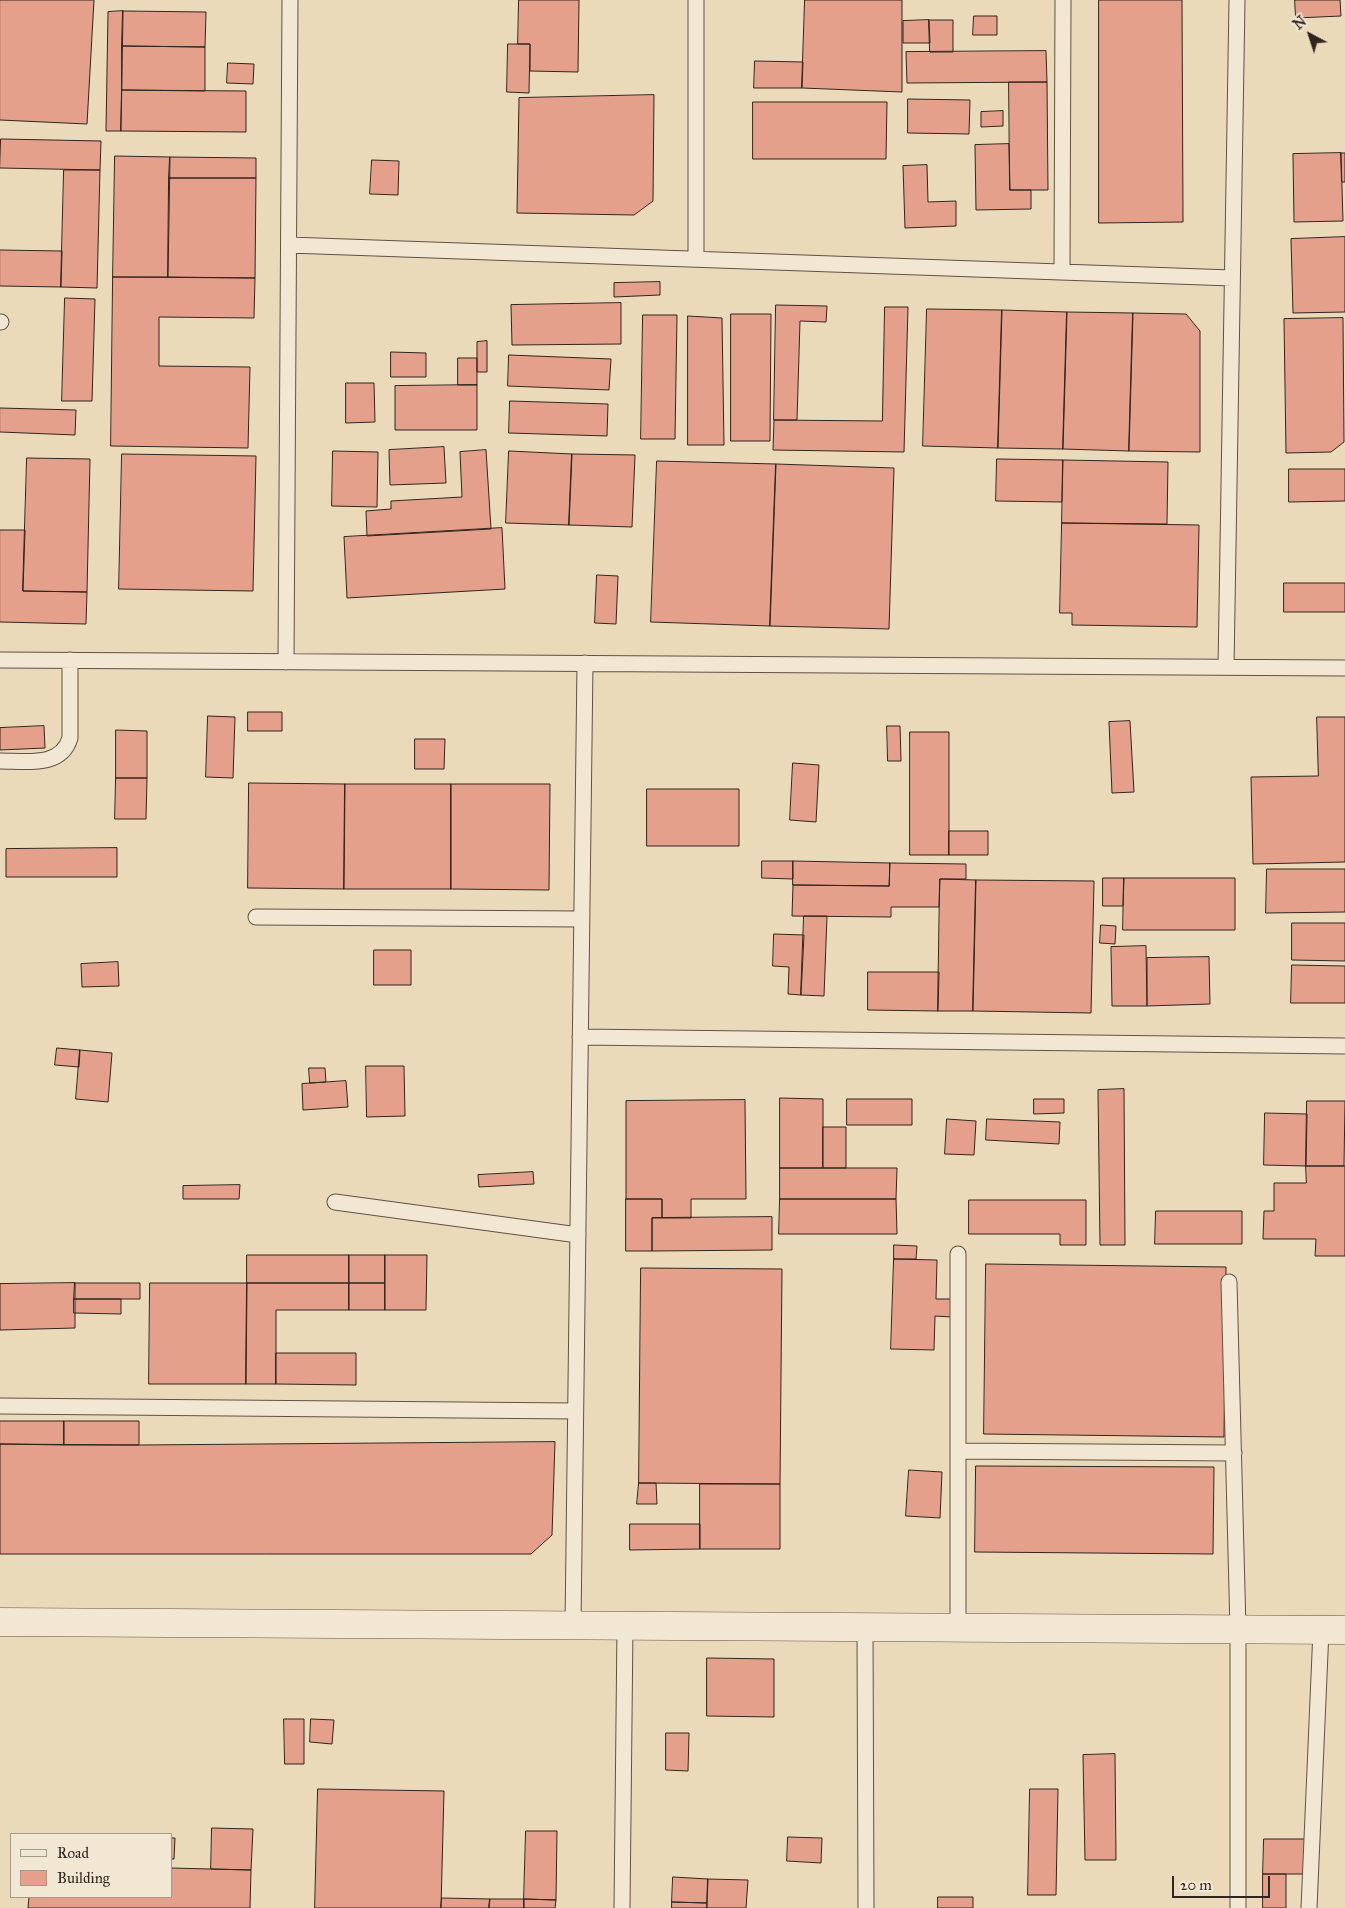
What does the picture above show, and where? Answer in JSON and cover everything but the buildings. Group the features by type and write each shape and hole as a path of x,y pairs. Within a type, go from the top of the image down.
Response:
{"street":[{"path":"0,1622 1333,1630"}],"lane":[{"path":"286,662 290,0"},
{"path":"696,0 696,259"},
{"path":"1062,272 1063,0"},
{"path":"1226,667 1237,0"},
{"path":"288,245 1232,278"},
{"path":"0,660 1345,668"},
{"path":"0,761 52,760 67,747 70,738 70,660"},
{"path":"573,1625 585,664"},
{"path":"256,917 582,919"},
{"path":"580,1038 1345,1046"},
{"path":"335,1202 578,1235"},
{"path":"958,1254 958,1628"},
{"path":"1229,1282 1238,1629 1238,1908"},
{"path":"0,1406 575,1411"},
{"path":"958,1451 1234,1453"},
{"path":"622,1908 625,1626"},
{"path":"865,1627 866,1908"},
{"path":"1309,1908 1333,1630"}]}
